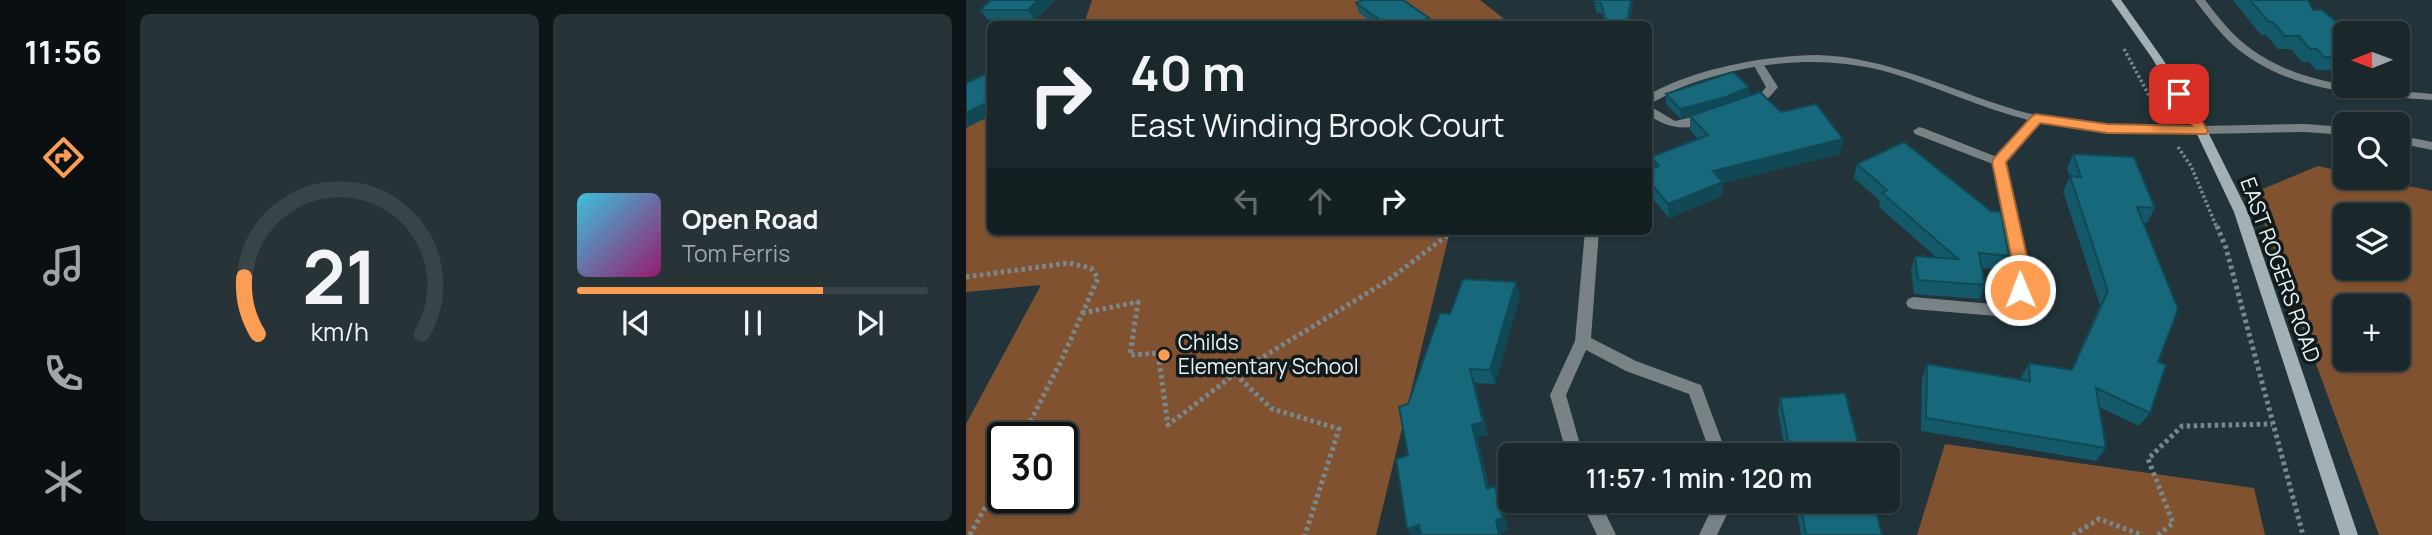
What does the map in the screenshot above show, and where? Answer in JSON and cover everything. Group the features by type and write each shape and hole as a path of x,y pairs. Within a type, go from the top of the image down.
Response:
{"main road":[{"name":"EAST ROGERS ROAD","path":"2116,0 2157,58 2201,131 2252,242 2348,535"}],"street":[{"path":"2200,0 2238,44 2288,74 2350,91 2432,97"},
{"path":"1652,99 1699,78 1758,64 1805,57 1851,60 1884,68 1993,107 2078,126 2167,131 2305,128 2333,130"},
{"path":"1733,110 1763,98 1772,87 1758,64"},
{"path":"1652,111 1671,125 1682,126 1720,114"},
{"path":"1999,162 2036,118"},
{"path":"1919,131 1999,162"},
{"path":"2410,141 2432,146"},
{"path":"1913,303 2008,310 2020,290 2022,270 1999,162"},
{"path":"1572,443 1558,395 1583,341 1592,235"},
{"path":"1583,341 1631,366 1695,390 1715,443"},
{"path":"1596,513 1607,535"},
{"path":"1708,535 1719,513"}],"path":[{"path":"2123,46 2167,131 2191,166 2226,248 2303,535"},
{"path":"1082,313 1138,302 1130,355 1158,353 1168,425 1235,374 1387,281 1448,235"},
{"path":"966,277 1069,263 1091,268 1098,278 1030,422"},
{"path":"1235,374 1272,409 1339,429 1305,535"},
{"path":"2158,535 2174,523 2148,459 2182,426 2272,425"},
{"path":"970,535 987,504"},
{"path":"2073,535 2099,519 2143,535"}],"shaded area":[{"path":"1092,0 1480,0 1503,18 1502,21 1085,21"},
{"name":"Childs Elementary School","path":"987,103 987,235 1449,235 1376,535 966,535 966,424 1041,285 966,292 966,108"},
{"path":"2318,166 2333,169 2333,189 2410,189 2410,186 2432,191 2432,535 2379,535 2253,193"},
{"path":"1945,444 2254,488 2265,535 1917,535"}],"building":[{"path":"991,0 1038,0 1028,10 980,10"},
{"path":"1363,0 1403,0 1429,18 1422,21 1382,21 1356,3"},
{"path":"1595,0 1631,0 1628,21 1606,21 1601,3 1596,3"},
{"path":"2250,0 2308,0 2313,10 2322,10 2335,21 2333,21 2333,57 2324,57 2317,49 2310,49 2299,36 2285,36 2273,22 2269,22"},
{"path":"1733,72 1749,87 1726,97 1680,109 1666,94"},
{"path":"987,73 987,102 966,113 966,83"},
{"path":"1760,92 1781,112 1816,104 1843,139 1713,171 1723,182 1668,204 1652,185 1652,169 1659,166 1652,157 1708,135 1690,116"},
{"path":"1904,142 1991,211 2001,212 2009,256 1979,253 1985,285 1918,280 1915,256 1958,259 1882,193 1887,190 1857,164"},
{"path":"2073,154 2134,157 2155,208 2137,207 2178,309 2158,362 2166,365 2150,413 2096,388 2106,448 1926,418 1927,364 2030,381 2029,363 2072,370 2108,291 2070,176 2081,177"},
{"path":"1463,279 1516,282 1490,370 1470,369 1483,422 1472,425 1487,489 1495,486 1498,513 1502,513 1503,518 1496,520 1499,535 1421,535 1419,525 1407,529 1396,459 1408,455 1399,407 1408,404 1440,313 1450,314"},
{"path":"1845,393 1858,443 1789,443 1780,398"},
{"path":"1802,513 1876,513 1882,535 1806,535"}],"place":[{"name":"Childs Elementary School","path":"1164,355"}],"route":[{"path":"2020,290 2022,270 1999,162 2036,118 2107,129 2201,131 2179,94"}]}
